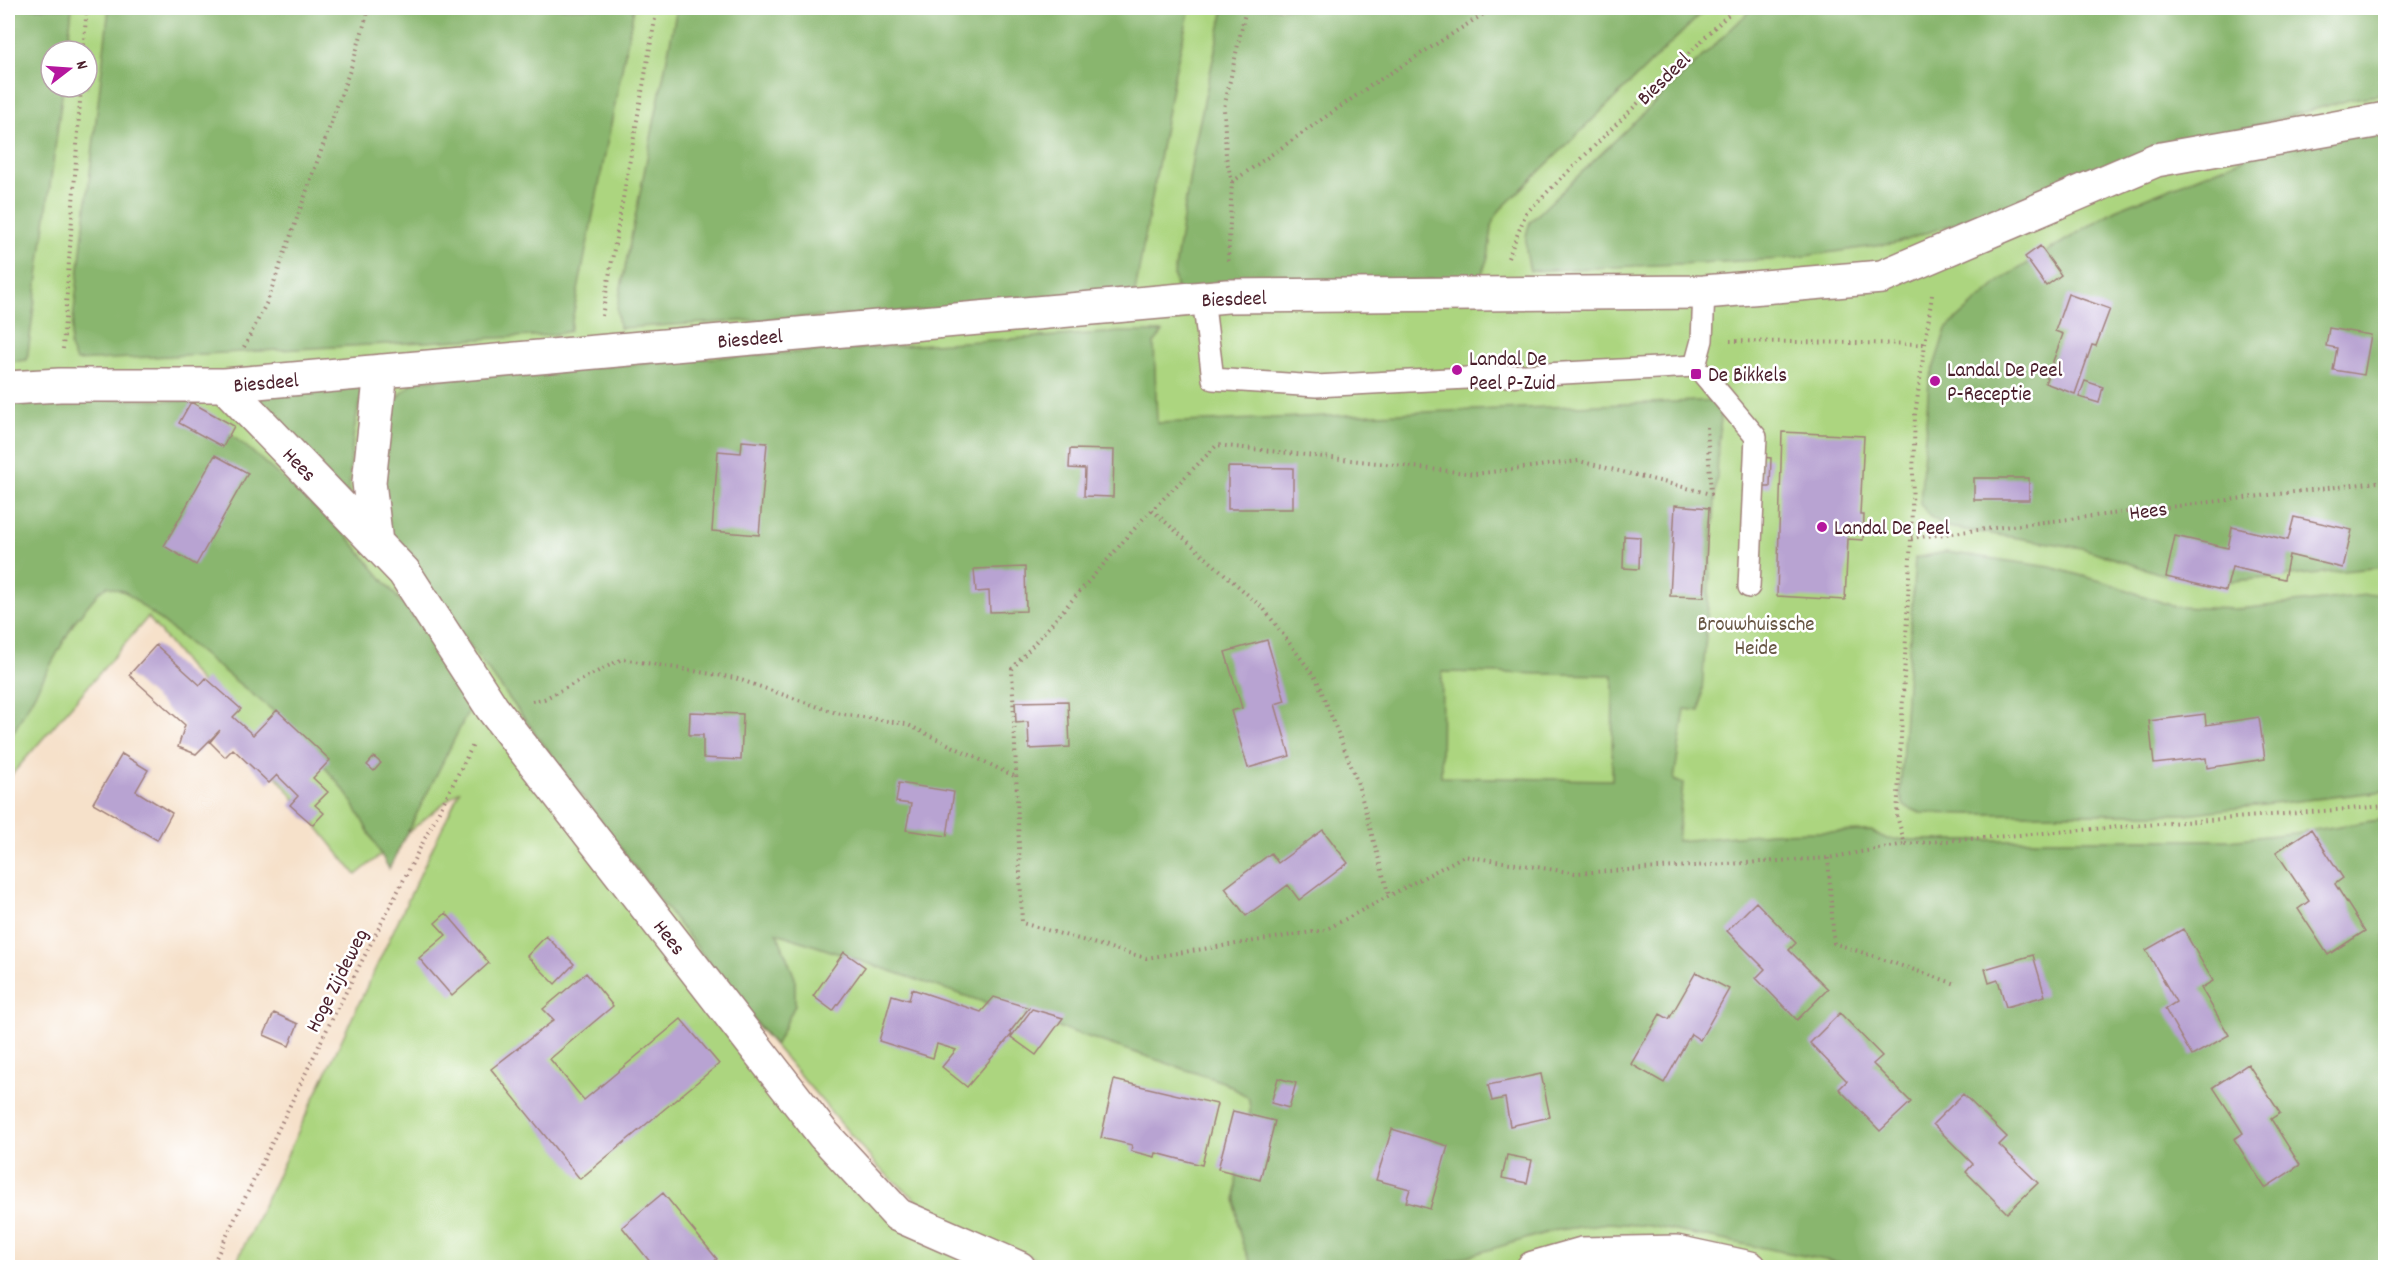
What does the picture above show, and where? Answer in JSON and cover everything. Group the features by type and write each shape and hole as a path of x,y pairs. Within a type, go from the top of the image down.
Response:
{"street":[{"name":"Biesdeel","path":"8,388 224,385 1215,297 1704,292 1882,277 2156,160 2385,119"},
{"path":"376,543 369,482 381,371"},
{"name":"Hees","path":"224,385 404,572 492,708 823,1134 898,1215 1019,1268"},
{"path":"1533,1268 1582,1254 1676,1252 1750,1268"}],"lane":[{"path":"1215,297 1213,379 1316,386 1695,366 1702,340 1704,292"},
{"path":"1704,375 1755,437 1749,587"}],"path":[{"path":"71,8 86,9 84,39"},
{"path":"224,385 267,302 355,56 369,8"},
{"path":"595,352 657,8"},
{"path":"1215,297 1232,182 1226,157 1224,108 1246,8"},
{"path":"1232,182 1370,87 1493,8"},
{"name":"Biesdeel","path":"1493,295 1526,213 1735,8"},
{"path":"60,386 80,99"},
{"path":"1905,844 1897,816 1915,415 1939,253"},
{"path":"1702,340 1924,344"},
{"path":"1704,375 1711,494 1579,461 1475,474 1217,445 1152,510 1012,669 1022,923 1146,958 1325,930 1464,856 1575,873 1828,858 1905,844 2385,806"},
{"name":"Hees","path":"1911,538 2385,481"},
{"path":"1152,510 1264,609 1317,680 1357,781 1389,896"},
{"path":"492,708 544,699 622,659 735,678 836,713 906,724 1016,778"},
{"name":"Hoge Zijdeweg","path":"211,1268 329,1025 492,708"},
{"path":"1828,858 1834,943 1956,984"}],"green space":[{"name":"Brouwhuissche Heide","path":"8,8 2385,8 2385,1267 1255,1267 1235,1198 1238,1224 1253,1267 1061,1267 1001,1247 931,1212 879,1168 775,1046 640,897 856,1190 980,1267 234,1267 460,790 356,875 148,617 8,779"},
{"path":"8,8 72,8 68,39 39,39 39,99 61,99 27,360 8,362"},
{"path":"109,8 634,8 570,331 551,335 76,361 70,347"},
{"path":"677,8 1190,8 1174,76 1135,292 1005,306 619,328 617,308"},
{"path":"1224,8 1707,8 1500,210 1493,221 1488,257 1481,277 1177,293 1174,275 1194,148"},
{"path":"1753,8 2385,8 2385,94 2352,99 2191,143 1897,243 1784,259 1530,271 1526,241 1530,222"},
{"path":"2385,124 2385,567 2212,583 2158,573 2082,548 1947,527 1931,517 1920,504 1929,382 1946,329 2002,279 2115,210 2261,152"},
{"path":"1121,332 1163,332 1154,343 1157,423 1722,400 1701,706 1700,711 1685,709 1674,780 1683,784 1677,841 1771,833 1871,831 1887,839 1920,840 2228,840 2295,833 2385,819 2385,1267 1861,1267 1650,1226 1608,1223 1552,1231 1431,1267 1253,1267 1241,1239 1236,1208 1238,1161 1250,1104 1248,1097 1223,1082 777,933 795,978 795,1005 775,1046 655,894 392,541 378,499 387,417 400,395 415,381 725,357","holes":["1442,672 1613,675 1612,780 1441,777"]},
{"path":"367,379 358,408 353,437 349,495 232,400"},
{"path":"8,397 188,401 249,449 347,536 457,670 471,694 470,708 389,869 348,795 287,722 125,592 107,586 99,592 75,621 8,742"},
{"path":"1946,552 2050,567 2108,583 2175,607 2239,609 2385,593 2385,791 2185,814 1921,813 1904,806 1900,794 1915,558"}],"building":[{"path":"2040,246 2061,275 2046,286 2025,257"},
{"path":"2068,294 2110,309 2096,346 2092,345 2075,394 2045,383 2063,334 2055,331"},
{"path":"2329,328 2371,335 2364,375 2333,370 2337,348 2326,346"},
{"path":"2085,381 2103,387 2099,403 2079,397"},
{"path":"191,402 234,426 223,447 179,423"},
{"name":"Landal De Peel","path":"1782,432 1864,436 1860,515 1864,515 1863,540 1848,539 1845,600 1777,596"},
{"path":"742,441 767,443 759,535 712,531 718,451 741,453"},
{"path":"1070,449 1114,450 1113,497 1084,496 1085,469 1069,468"},
{"path":"215,455 248,473 196,565 164,546"},
{"path":"1762,457 1771,458 1770,487 1760,487"},
{"path":"1228,467 1293,468 1293,509 1228,509"},
{"path":"1974,478 2029,478 2029,500 1974,500"},
{"path":"1675,505 1709,508 1704,597 1670,596"},
{"path":"2294,517 2352,530 2343,568 2289,555 2284,579 2232,567 2226,591 2166,577 2175,536 2228,548 2232,527 2288,540"},
{"path":"1624,536 1640,537 1639,569 1623,568"},
{"path":"1025,567 1026,611 990,612 989,591 976,592 974,569"},
{"path":"1267,640 1285,701 1275,704 1290,756 1248,768 1231,711 1242,708 1225,652"},
{"path":"156,645 200,685 206,678 241,709 233,717 253,735 277,710 330,760 313,778 328,792 315,805 324,813 313,825 290,805 298,796 277,775 269,783 233,749 225,757 210,742 220,730 196,754 178,747 185,725 129,675"},
{"path":"1068,701 1070,747 1029,749 1028,722 1016,723 1015,702"},
{"path":"690,712 743,714 741,760 703,758 703,735 689,735"},
{"path":"2205,714 2206,725 2259,717 2265,759 2207,768 2206,758 2154,764 2149,721"},
{"path":"122,754 148,770 136,791 172,813 157,840 93,803"},
{"path":"374,757 381,763 374,771 367,765"},
{"path":"899,783 954,792 947,836 906,830 911,804 896,802"},
{"path":"2311,829 2343,878 2335,884 2365,931 2328,955 2298,909 2309,901 2276,852"},
{"path":"1323,830 1348,863 1299,900 1288,885 1246,916 1225,888 1271,853 1278,863"},
{"path":"1756,902 1796,943 1789,950 1828,989 1797,1020 1756,978 1765,969 1727,931"},
{"path":"446,913 489,963 452,996 419,958 446,935 435,923"},
{"path":"2183,929 2213,981 2201,988 2229,1035 2192,1056 2165,1009 2176,1002 2146,950"},
{"path":"546,936 574,964 555,984 527,956"},
{"path":"844,952 865,967 833,1011 813,996"},
{"path":"2033,955 2045,996 2006,1007 1998,980 1989,983 1985,969"},
{"path":"1696,972 1729,989 1700,1040 1691,1034 1664,1083 1631,1064 1660,1014 1669,1019"},
{"path":"586,973 613,1006 550,1059 584,1100 681,1019 719,1064 580,1179 491,1069 554,1020 543,1009"},
{"path":"912,989 981,1012 994,997 1029,1008 1010,1032 1012,1034 967,1087 942,1067 956,1050 937,1044 933,1058 879,1041 892,995 909,1000"},
{"path":"1032,1009 1063,1018 1036,1055 1011,1037"},
{"path":"274,1013 298,1024 289,1046 264,1035"},
{"path":"1840,1013 1882,1056 1873,1064 1911,1102 1880,1131 1839,1089 1847,1081 1810,1043"},
{"path":"2248,1064 2280,1113 2271,1119 2300,1165 2265,1188 2234,1139 2243,1133 2213,1087"},
{"path":"1541,1074 1550,1117 1510,1126 1505,1098 1492,1101 1488,1085"},
{"path":"1278,1078 1296,1083 1289,1108 1271,1103"},
{"path":"1114,1080 1217,1104 1202,1165 1156,1153 1155,1157 1131,1151 1132,1145 1101,1138"},
{"path":"1963,1094 2007,1137 1999,1145 2038,1183 2007,1213 1966,1172 1973,1164 1933,1124"},
{"path":"1233,1111 1275,1121 1260,1180 1218,1169"},
{"path":"1392,1129 1448,1146 1430,1209 1406,1202 1410,1189 1376,1180"},
{"path":"1507,1155 1532,1160 1527,1183 1502,1178"},
{"path":"663,1193 717,1259 707,1268 655,1268 622,1227"}],"place":[{"name":"Landal De Peel P-Zuid","path":"1457,370"},
{"name":"De Bikkels","path":"1696,374"},
{"name":"Landal De Peel P-Receptie","path":"1935,381"},
{"name":"Landal De Peel","path":"1822,527"}]}
